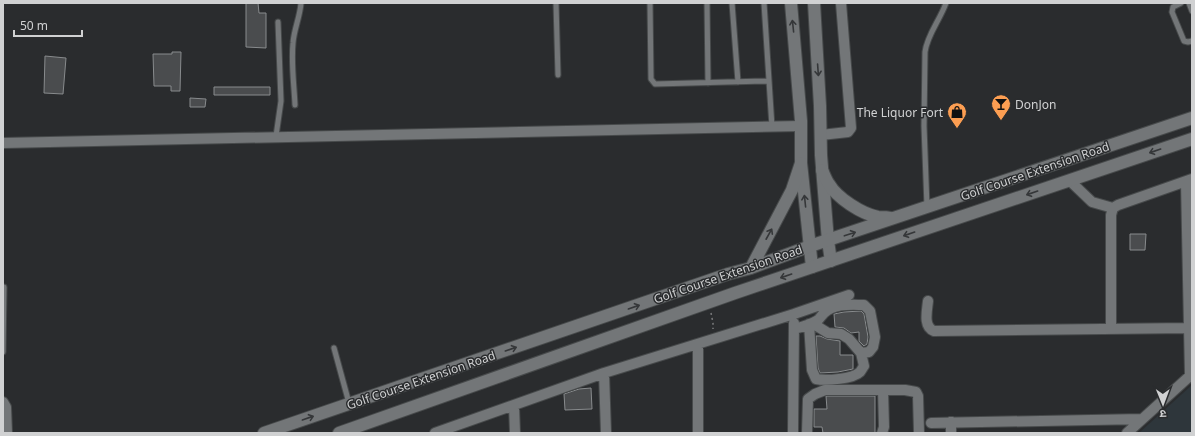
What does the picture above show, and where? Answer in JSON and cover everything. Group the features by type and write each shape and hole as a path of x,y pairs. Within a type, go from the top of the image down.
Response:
{"main road":[{"path":"791,3 801,126 801,163 812,267"},
{"path":"814,3 822,170 831,261"},
{"path":"795,44 816,42"},
{"name":"Golf Course Extension Road","path":"269,432 292,429 349,404 728,274 751,268 810,246 1192,118"},
{"name":"Golf Course Extension Road","path":"339,433 812,267 1192,139"},
{"path":"751,268 792,190 801,163"},
{"path":"822,170 829,184 839,195 851,204 878,217 897,218"}],"street":[{"path":"821,135 848,132 852,126 841,3"},
{"path":"3,143 801,126"},
{"path":"1069,180 1092,202 1113,208 1189,180 1189,328 1191,375 1127,433"},
{"path":"1111,328 1111,222 1113,208"},
{"path":"435,433 604,373 794,314 849,295"},
{"path":"928,301 928,326 930,330 934,331 1189,328"},
{"path":"794,329 804,327 818,319 825,312 842,305 864,305 870,311 875,337 873,347 869,352 861,353"},
{"path":"793,433 794,314"},
{"path":"810,323 828,334 841,334 849,339 861,353 864,366 861,372 851,377 822,380 816,379 812,370 810,323"},
{"path":"698,344 698,433"},
{"path":"604,373 606,433"},
{"path":"807,433 808,399 825,390 905,390 916,392 919,405 919,433"},
{"path":"882,433 884,427 883,390"},
{"path":"3,402 6,407 7,433"},
{"path":"514,406 514,433"},
{"path":"931,423 1142,419"},
{"path":"951,433 952,422"}],"lane":[{"path":"295,105 292,65 293,42 301,3"},
{"path":"556,3 558,75"},
{"path":"650,3 651,79 654,84 768,81"},
{"path":"707,3 708,83"},
{"path":"732,3 738,82"},
{"path":"764,3 772,126"},
{"path":"927,208 924,126 925,52 928,41 946,3"},
{"path":"1181,3 1173,7 1172,12 1184,41 1188,42 1192,40"},
{"path":"1189,3 1192,11"},
{"path":"276,136 281,101 278,22"},
{"path":"3,352 4,287"},
{"path":"334,348 349,404"}],"path":[{"path":"708,303 713,323 712,339"}],"shaded area":[{"path":"1192,385 1192,433 1139,433"}],"building":[{"path":"246,3 258,3 259,13 266,13 266,48 246,47"},
{"path":"172,52 181,52 180,91 171,91 171,86 154,86 153,54 172,54"},
{"path":"45,56 66,58 63,94 44,93"},
{"path":"214,87 270,87 270,95 214,95"},
{"path":"190,98 206,99 205,107 190,107"},
{"path":"1130,234 1146,234 1145,250 1130,250"},
{"path":"861,311 864,314 868,337 867,344 864,346 859,341 859,332 851,333 844,328 835,327 834,314"},
{"path":"816,336 840,341 840,355 853,355 853,369 820,373 818,368"},
{"path":"591,388 592,409 565,410 564,394 579,389"},
{"path":"826,396 875,396 875,433 823,433 822,427 814,427 814,409 827,409"}],"place":[{"name":"DonJon","path":"1001,121"},
{"name":"The Liquor Fort","path":"957,129"}]}
